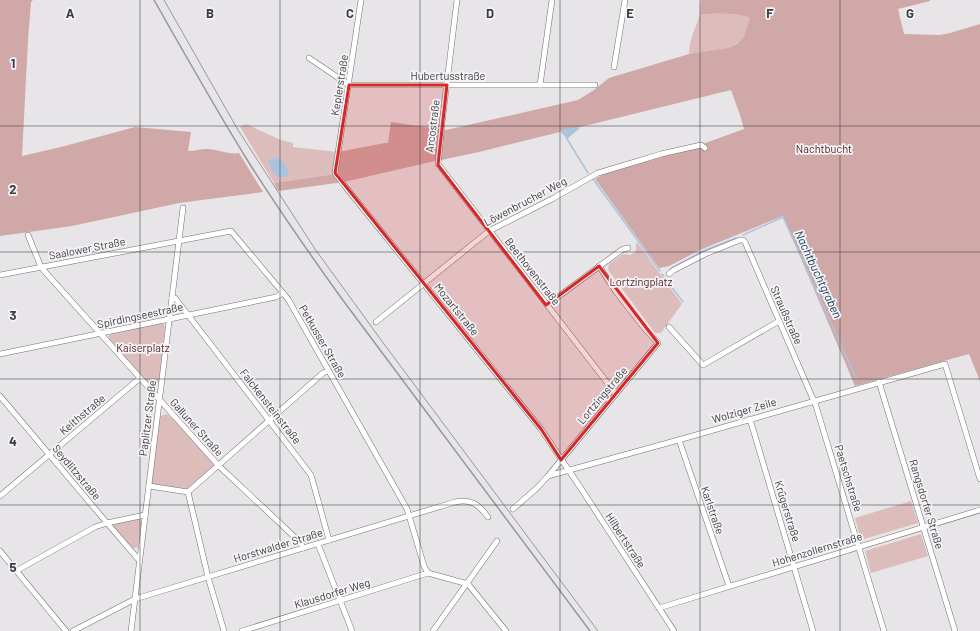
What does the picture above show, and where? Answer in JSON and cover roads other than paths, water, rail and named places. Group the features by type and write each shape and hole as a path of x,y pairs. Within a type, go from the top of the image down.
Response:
{"street":[{"name":"Keplerstraße","path":"336,173 361,0"},
{"name":"Arcostraße","path":"438,159 457,0"},
{"path":"540,85 552,0"},
{"path":"614,67 625,0"},
{"path":"309,58 349,85"},
{"name":"Hubertusstraße","path":"349,85 595,85"},
{"name":"Löwenbrucher Weg","path":"376,322 489,231 552,199 598,173 674,151 701,145 705,148"},
{"name":"Beethovenstraße","path":"438,159 438,166 616,394"},
{"name":"Mozartstraße","path":"336,173 423,284 541,429 561,460"},
{"name":"Paplitzer Straße","path":"131,631 182,208"},
{"name":"Petkusser Straße","path":"179,241 231,230 288,299 407,509 422,559 428,573"},
{"name":"Galluner Straße","path":"28,235 41,267 218,466 301,543 303,548"},
{"name":"Straußstraße","path":"669,274 705,254 743,240 814,401"},
{"name":"Saalower Straße","path":"0,275 179,241"},
{"path":"546,305 623,249 628,248"},
{"name":"Lortzingstraße","path":"561,460 658,343 645,329 599,266"},
{"name":"Spirdingseestraße","path":"0,354 276,297 283,293"},
{"name":"Falckensteinstraße","path":"172,298 176,298 311,475 329,540"},
{"path":"669,327 703,365 779,321"},
{"name":"Wolziger Zeile","path":"548,476 945,364 980,480"},
{"path":"149,486 188,492 328,370"},
{"name":"Keithstraße","path":"0,496 140,378"},
{"name":"Rangsdorfer Straße","path":"879,382 955,631"},
{"name":"Seydlitzstraße","path":"0,396 139,560"},
{"name":"Paetschstraße","path":"814,401 884,631"},
{"name":"Krügerstraße","path":"750,419 814,631"},
{"name":"Karlstraße","path":"679,440 729,586"},
{"path":"513,509 537,488 561,460"},
{"name":"Hilbertstraße","path":"561,460 674,631"},
{"path":"188,492 208,577 224,631"},
{"name":"Horstwalder Straße","path":"73,631 135,599 455,502 464,501 475,503 488,517"},
{"name":"Hohenzollernstraße","path":"659,608 980,510"},
{"path":"16,571 95,527 145,515"},
{"path":"433,631 468,584 497,541"},
{"path":"318,544 352,631"},
{"path":"0,552 66,631"},
{"path":"428,573 468,584 506,631"},
{"name":"Klausdorfer Weg","path":"242,631 428,573"}],"water":[{"path":"580,128 567,139 559,130"},
{"path":"273,158 277,158 285,164 289,173 288,174 283,177 277,177 268,161"}],"waterway":[{"path":"567,139 588,173"},
{"path":"593,179 660,271"},
{"name":"Nachtbuchtgraben","path":"743,235 783,217 856,378"},
{"name":"Nachtbuchtgraben","path":"670,269 703,251 736,238"},
{"path":"662,274 683,302"}],"tram line":[{"path":"164,0 238,130 315,249 598,631"}],"railway":[{"path":"154,0 257,176 293,229 342,299 590,631"}],"park label":[{"name":"Nachtbucht","path":"824,148"},
{"name":"Lortzingplatz","path":"641,281"},
{"name":"Kaiserplatz","path":"143,347"}]}
